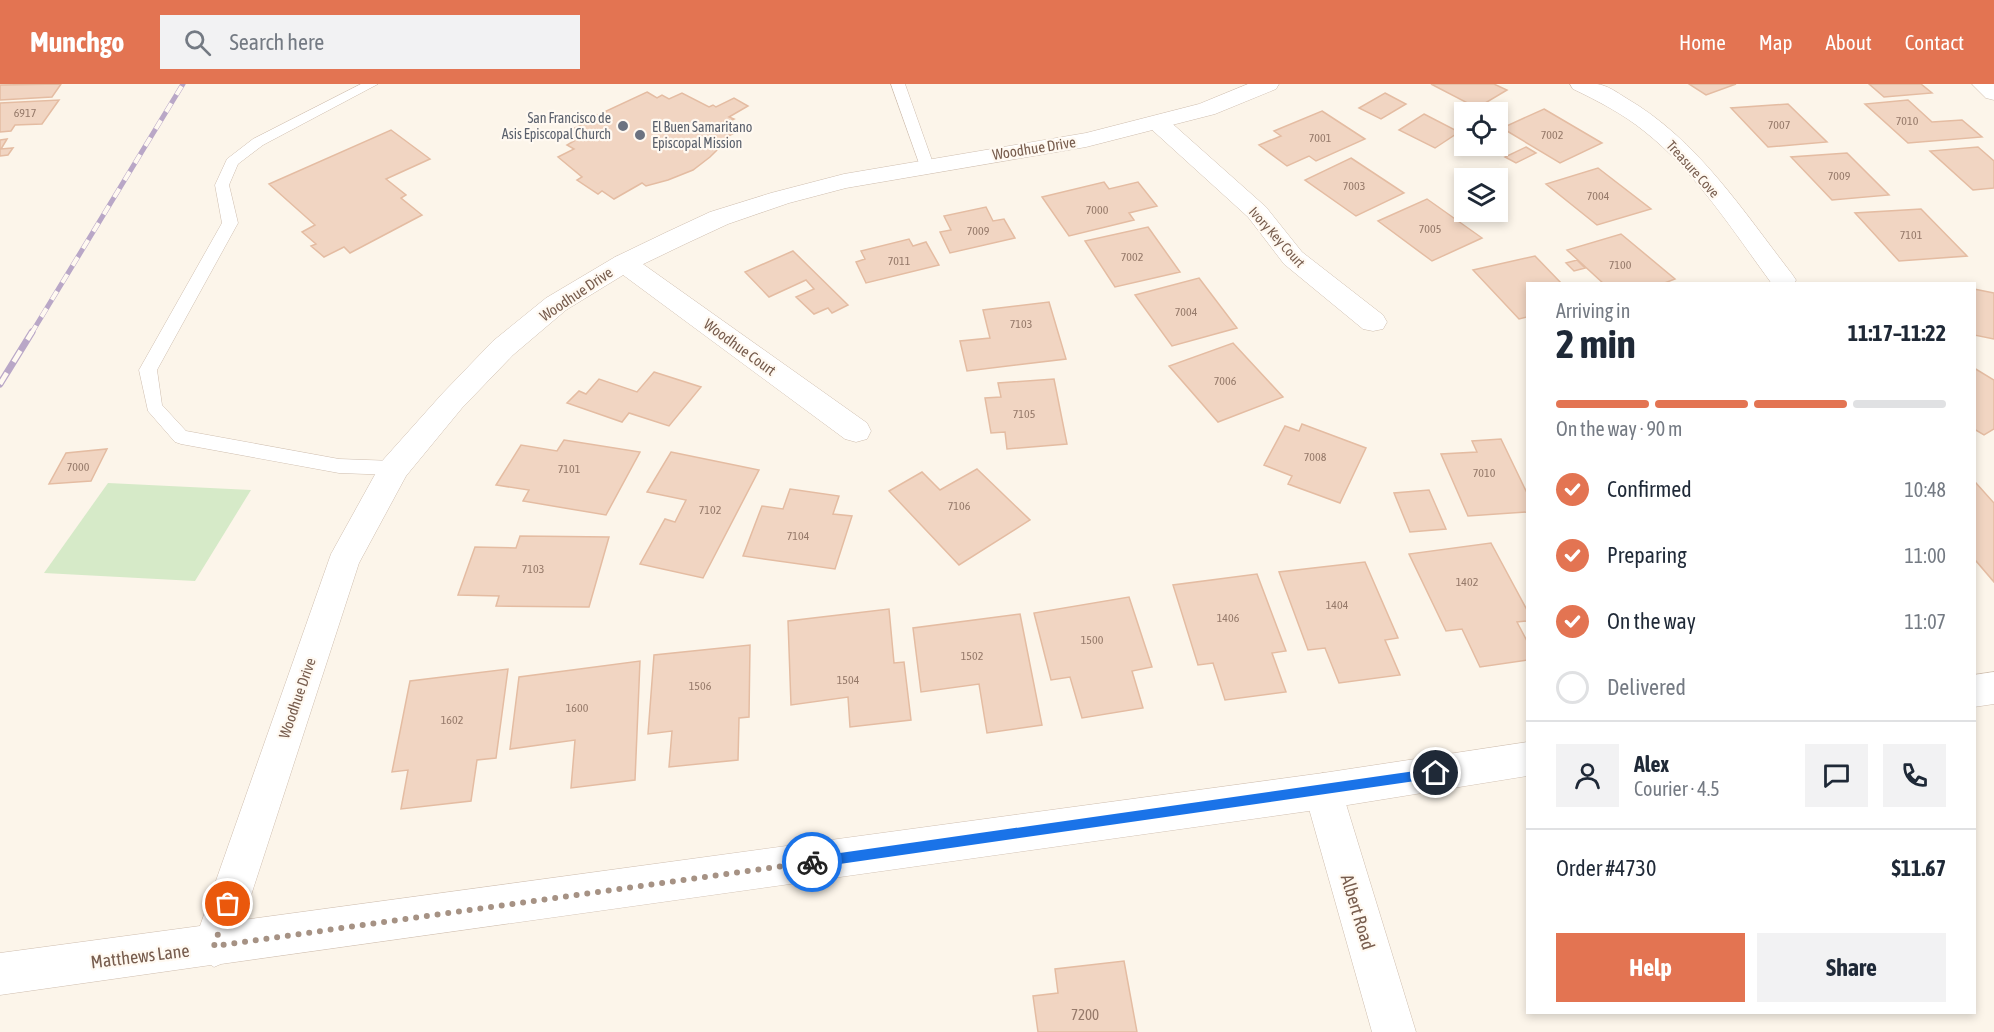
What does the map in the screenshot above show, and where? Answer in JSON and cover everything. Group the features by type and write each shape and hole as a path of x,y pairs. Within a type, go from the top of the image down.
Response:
{"street":[{"name":"Woodhue Drive","path":"214,946 343,563 394,468 452,401 503,348 556,304 624,263 719,218 780,198 844,181 1086,140 1208,109 1268,84"},
{"name":"Treasure Cove","path":"1581,84 1618,103 1662,134 1705,179 1783,280"},
{"path":"1983,84 1994,93"},
{"name":"Ivory Key Court","path":"1158,123 1257,212 1293,258 1373,322"},
{"name":"Woodhue Court","path":"624,263 856,431"},
{"path":"1976,691 1994,688"},
{"name":"Matthews Lane","path":"0,974 1323,791 1526,759"},
{"name":"Albert Road","path":"1323,791 1394,1032"}],"lane":[{"path":"372,84 258,141 232,162 222,184 230,223 148,370 154,407 180,437 339,466 394,468"},
{"path":"898,84 927,166"}],"green space":[{"path":"108,483 251,490 195,581 44,573"}],"building":[{"path":"61,84 52,97 0,100 0,85"},
{"path":"1431,84 1494,84 1507,90 1487,102 1466,102"},
{"path":"1689,84 1736,84 1706,95"},
{"path":"1869,84 1921,84 1932,93 1884,97"},
{"path":"647,92 657,98 662,95 669,99 682,93 709,107 713,105 716,107 734,98 748,106 729,117 734,119 730,121 743,128 716,143 722,145 693,170 646,186 642,183 614,199 602,191 598,194 577,180 582,177 558,157 574,149 567,145 574,141 563,134"},
{"path":"1385,93 1406,104 1381,119 1359,108"},
{"path":"59,100 42,124 15,125 11,131 0,132 0,103"},
{"path":"1908,100 1932,122 1962,120 1982,137 1908,143 1865,104"},
{"path":"1788,104 1827,142 1768,147 1731,108"},
{"path":"1544,109 1602,143 1560,163 1508,132 1508,125"},
{"path":"1322,111 1365,139 1316,161 1309,156 1287,166 1259,145 1281,136 1274,131"},
{"path":"1424,114 1454,129 1454,135 1435,148 1399,130"},
{"path":"391,130 430,159 386,179 406,195 401,198 422,215 350,253 344,247 324,257 311,246 316,244 302,232 315,225 269,184"},
{"path":"7,139 1,149 13,148 8,155 0,156 0,140"},
{"path":"1526,147 1536,153 1516,163 1505,157"},
{"path":"1978,147 1994,161 1994,188 1973,190 1930,151"},
{"path":"1847,153 1889,195 1832,200 1791,157"},
{"path":"1351,158 1404,193 1356,216 1305,180"},
{"path":"1598,168 1651,209 1597,225 1546,184"},
{"path":"1104,182 1109,189 1138,182 1157,206 1129,213 1134,220 1069,236 1042,197"},
{"path":"1427,199 1454,218 1454,222 1459,222 1482,238 1432,261 1378,221"},
{"path":"986,207 993,221 1004,219 1015,238 950,253 940,232 951,230 944,216"},
{"path":"1921,209 1967,256 1899,261 1855,213"},
{"path":"1148,227 1180,272 1115,287 1085,241"},
{"path":"1621,234 1675,279 1667,282 1602,282 1567,250"},
{"path":"909,239 913,246 926,242 939,265 866,283 856,262 865,259 861,251"},
{"path":"793,251 848,305 832,313 828,308 814,314 796,297 814,289 806,280 769,297 745,272"},
{"path":"1535,256 1560,282 1526,282 1526,317 1519,319 1473,270"},
{"path":"1577,260 1585,268 1574,271 1566,263"},
{"path":"1199,278 1237,328 1172,346 1135,295"},
{"path":"1976,289 1994,293 1994,339 1976,335"},
{"path":"1049,302 1066,359 967,371 960,341 990,338 983,310"},
{"path":"1233,343 1283,397 1218,422 1169,366"},
{"path":"1976,369 1994,380 1994,429 1984,435 1976,430"},
{"path":"654,372 701,387 669,426 629,413 622,422 567,403 579,391 586,394 599,379 637,392"},
{"path":"1054,379 1067,444 1007,449 1005,432 991,433 985,398 1001,397 998,383"},
{"path":"1302,424 1366,448 1340,503 1288,484 1292,476 1264,465 1285,426 1299,431"},
{"path":"1501,439 1526,491 1526,512 1468,516 1441,454 1477,452 1472,441"},
{"path":"564,440 640,452 606,515 523,501 529,490 496,485 521,445 557,451"},
{"path":"107,449 91,481 49,484 66,453"},
{"path":"671,452 759,470 703,578 640,564 665,519 675,522 686,500 647,492"},
{"path":"977,469 1030,520 959,565 889,491 922,472 940,490"},
{"path":"1976,483 1994,503 1994,582 1976,561"},
{"path":"790,489 839,496 833,514 852,516 835,569 743,556 762,506 783,509"},
{"path":"1429,490 1446,529 1410,532 1394,493"},
{"path":"520,536 609,537 589,607 496,606 499,596 458,595 475,547 516,548"},
{"path":"1491,543 1526,608 1526,621 1517,622 1526,639 1526,660 1480,667 1462,629 1446,631 1409,554"},
{"path":"1365,562 1398,638 1385,640 1400,675 1339,683 1325,648 1308,650 1279,572"},
{"path":"1257,574 1286,651 1272,653 1286,692 1225,700 1213,663 1198,665 1173,585"},
{"path":"1129,597 1152,667 1132,671 1143,708 1082,718 1070,677 1051,680 1034,613"},
{"path":"889,609 894,663 904,662 911,720 850,727 848,697 791,705 788,621"},
{"path":"1020,614 1042,725 987,733 979,684 921,692 913,628"},
{"path":"750,645 749,717 739,718 738,760 669,767 672,731 648,734 654,655"},
{"path":"640,661 635,780 571,788 575,740 510,749 519,677"},
{"path":"508,669 496,758 477,760 471,801 401,809 408,770 392,772 410,681"},
{"path":"1124,961 1137,1032 1038,1032 1033,996 1058,993 1055,969"}],"railway":[{"path":"31,334 183,84"},
{"path":"0,384 32,332"}],"way so far":[{"path":"228,904 214,946 812,862"}],"place":[{"name":"San Francisco de Asis Episcopal Church","path":"623,126"},
{"name":"El Buen Samaritano Episcopal Mission","path":"640,135"}],"route":[{"path":"812,862 1323,791 1436,773"}]}
